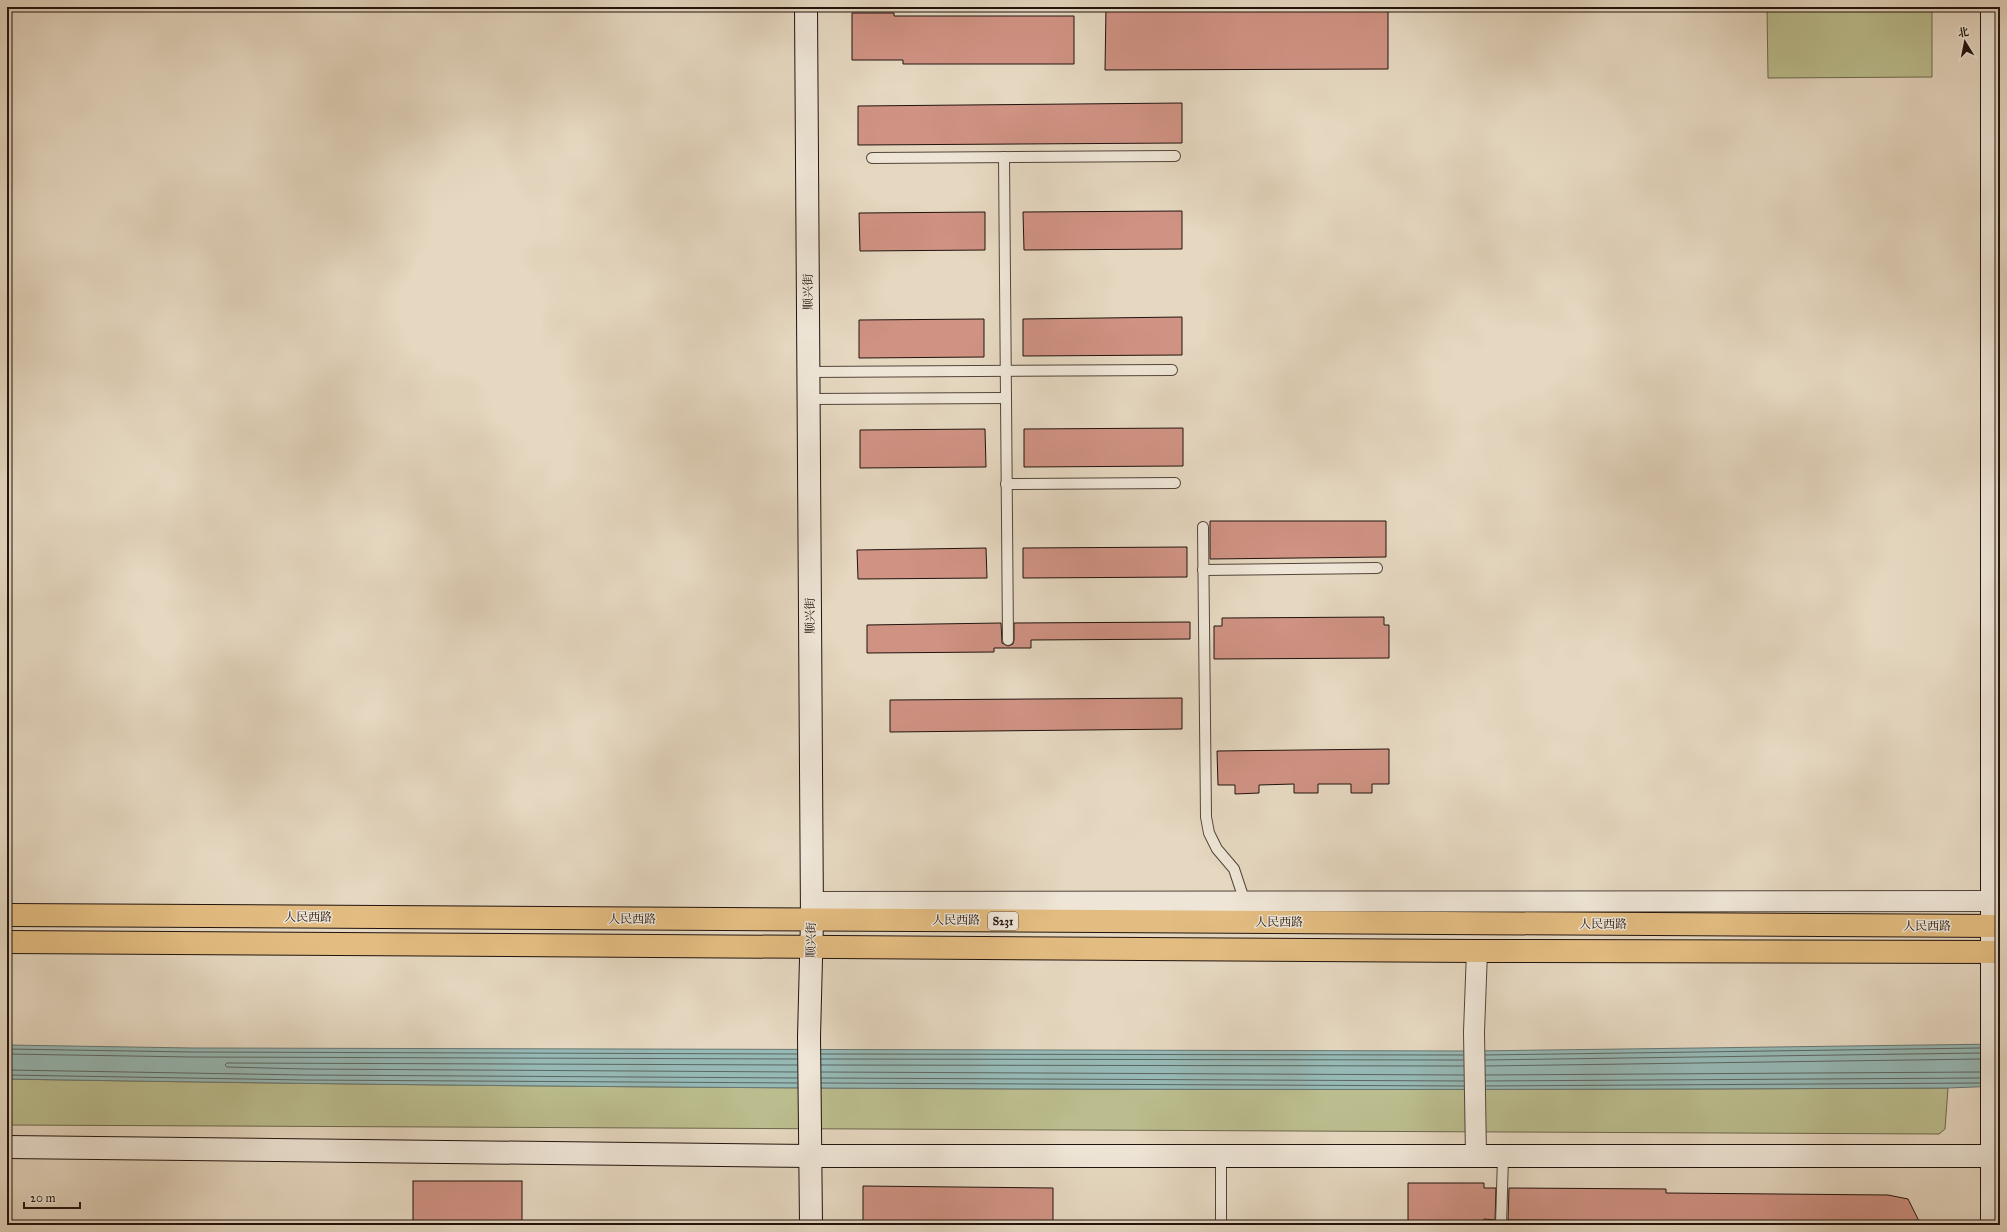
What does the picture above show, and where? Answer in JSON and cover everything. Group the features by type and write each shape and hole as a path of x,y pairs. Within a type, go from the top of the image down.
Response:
{"main road":[{"name":"人民西路","path":"7,915 812,911 1242,912 1996,926"},
{"name":"S231","path":"7,942 1477,951 1996,952"}],"street":[{"name":"顺兴街","path":"806,7 812,911 808,1036 811,1225"},
{"path":"1992,7 1996,901 1996,952 1991,1032 1992,1099 1996,1156 1992,1225"},
{"path":"1242,912 1331,901 1996,901"},
{"path":"1476,1156 1474,1032 1477,951"},
{"path":"7,1147 810,1156 1996,1156"}],"lane":[{"path":"872,158 1175,156"},
{"path":"1004,157 1008,640"},
{"path":"808,372 1172,370"},
{"path":"809,399 1006,398"},
{"path":"1006,484 1175,482"},
{"path":"1203,527 1206,817 1209,833 1217,849 1234,870 1242,894 1242,912"},
{"path":"1203,570 1377,568"},
{"path":"1221,1157 1221,1225"},
{"path":"1501,1225 1503,1157"}],"green space":[{"path":"1767,7 1932,7 1932,77 1768,78"},
{"path":"7,1079 250,1083 978,1089 1948,1088 1945,1129 1939,1134 7,1125"}],"water":[{"path":"2000,1044 2000,1086 1948,1088 978,1089 250,1083 7,1079 7,1045 192,1048 1473,1051"}],"building":[{"path":"1106,7 1388,7 1388,69 1105,70"},
{"path":"852,13 894,13 894,16 1074,16 1074,64 903,64 903,60 852,60"},
{"path":"1182,103 1182,143 858,145 858,106"},
{"path":"1182,211 1182,249 1024,250 1023,212"},
{"path":"985,212 985,250 860,251 859,213"},
{"path":"1182,317 1182,355 1023,356 1023,319"},
{"path":"984,319 984,357 859,358 859,320"},
{"path":"1183,428 1183,466 1024,467 1024,429"},
{"path":"985,429 986,467 860,468 860,430"},
{"path":"1210,521 1386,521 1386,557 1210,559"},
{"path":"1187,547 1187,577 1023,578 1023,548"},
{"path":"986,548 987,578 858,579 857,550"},
{"path":"1384,617 1384,625 1389,625 1389,658 1214,659 1214,626 1222,626 1222,618"},
{"path":"1190,622 1190,639 1031,640 1031,648 994,648 994,652 867,653 867,625 1001,623 1002,643 1008,646 1013,644 1014,623"},
{"path":"1182,698 1182,729 890,732 890,700"},
{"path":"1389,749 1389,784 1372,784 1372,793 1351,793 1351,784 1318,784 1318,793 1294,793 1294,784 1259,785 1259,793 1235,794 1235,785 1218,785 1217,751"},
{"path":"413,1181 522,1181 522,1222 413,1222"},
{"path":"1408,1183 1484,1183 1484,1188 1496,1188 1495,1220 1484,1219 1484,1225 1408,1224"},
{"path":"863,1186 1053,1188 1053,1225 863,1225"},
{"path":"1509,1188 1666,1189 1666,1193 1888,1195 1908,1199 1921,1225 1688,1225 1688,1221 1508,1220"}]}
